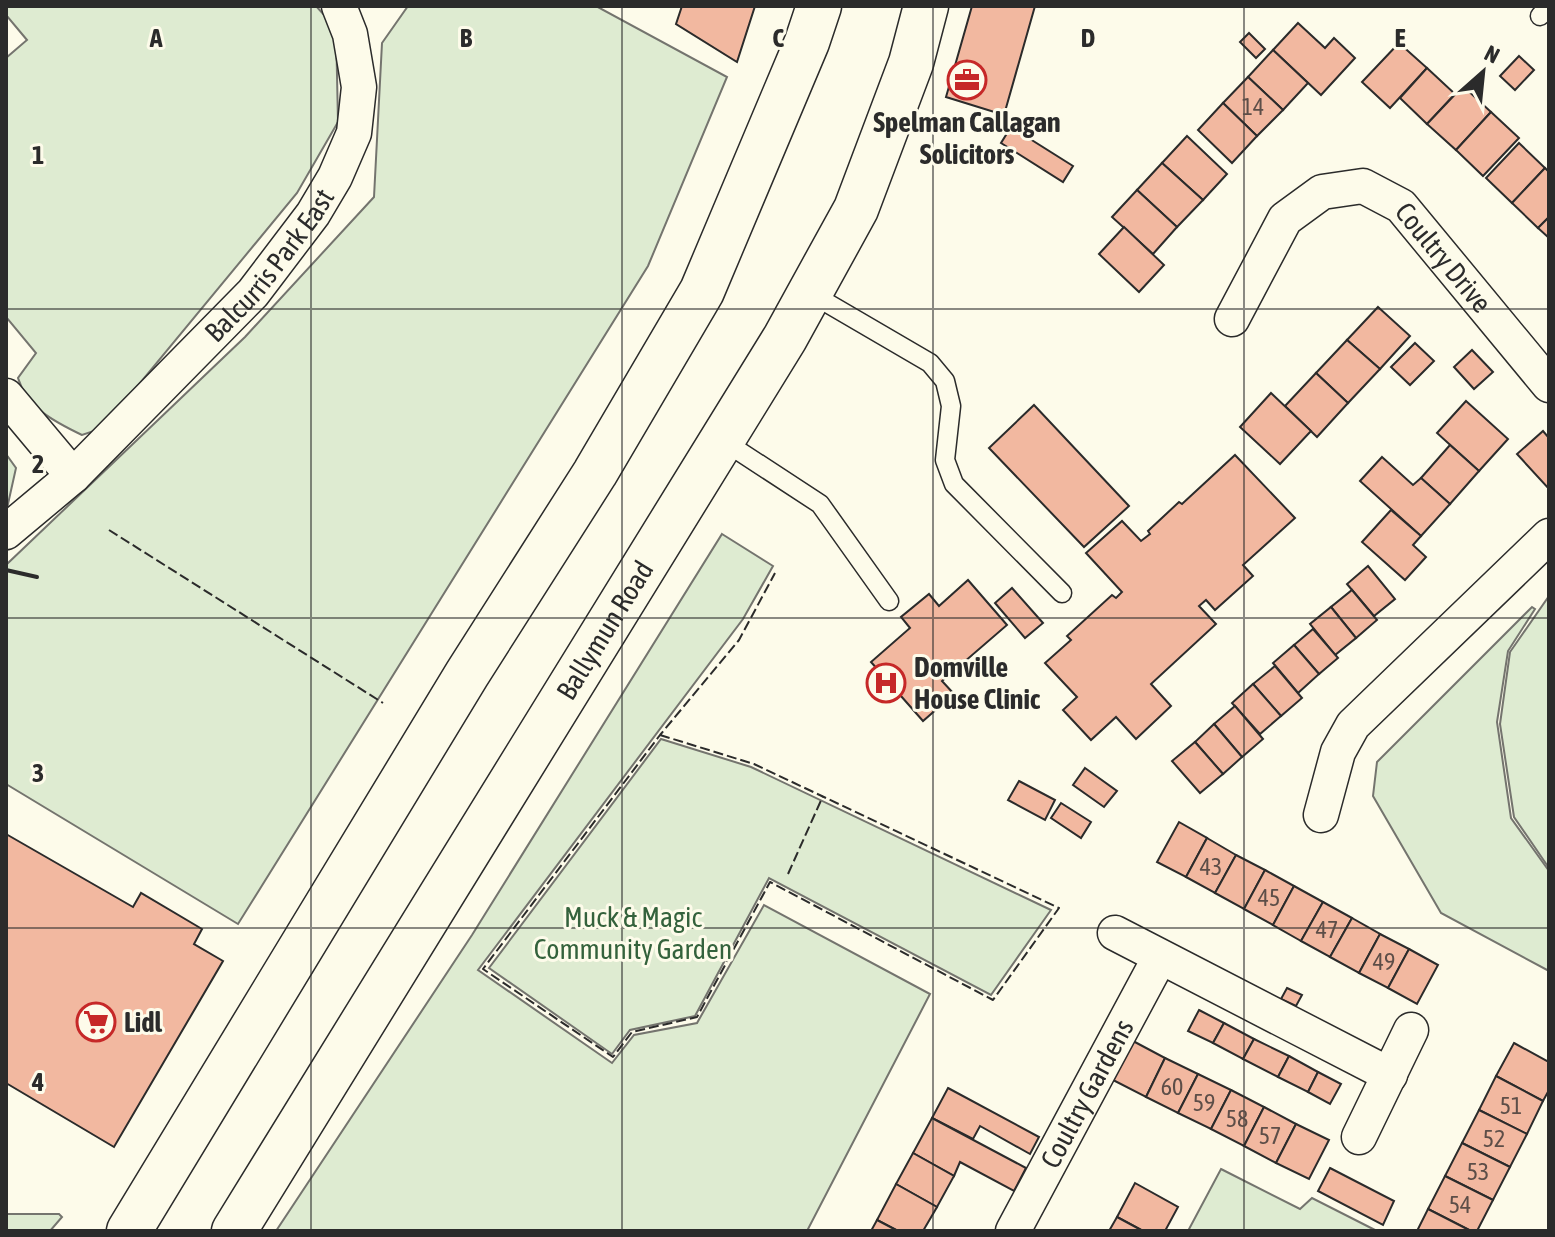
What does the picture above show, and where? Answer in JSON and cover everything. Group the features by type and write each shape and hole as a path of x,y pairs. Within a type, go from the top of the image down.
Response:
{"main road":[{"path":"129,1231 467,674 595,473 702,291 807,42 819,6"},
{"name":"Ballymun Road","path":"234,1231 810,293 856,209 911,63 926,6"}],"street":[{"name":"Balcurris Park East","path":"6,532 73,476 253,293 313,214 335,177 354,133 359,87 350,34 339,6"},
{"name":"Coultry Drive","path":"1232,319 1285,219 1322,192 1363,186 1401,206 1549,385"},
{"path":"6,396 73,476"},
{"path":"1321,815 1338,752 1353,725 1549,536"},
{"path":"1115,933 1390,1075"},
{"name":"Coultry Gardens","path":"1013,1231 1160,957"},
{"path":"1359,1137 1411,1030"}],"lane":[{"path":"810,293 930,363 945,381 951,406 945,460 954,484 1062,593"},
{"path":"722,440 820,504 889,601"}],"green space":[{"path":"6,6 316,6 336,28 338,122 297,193 103,428 82,435 35,406 22,389 18,378 36,353 6,317 6,58 27,40 6,15"},
{"path":"408,6 596,6 727,77 648,266 238,924 6,784 6,565 245,337 374,197 382,43"},
{"path":"6,454 16,468 6,513"},
{"path":"722,534 773,566 743,619 478,970 612,1063 634,1035 697,1023 764,905 930,994 807,1231 276,1231 472,935"},
{"path":"1549,596 1549,868 1514,817 1500,724 1510,652"},
{"path":"1532,607 1535,609 1508,651 1497,722 1511,818 1549,871 1549,971 1441,913 1373,796 1377,762"},
{"name":"Muck & Magic Community Garden","path":"661,739 751,767 1051,910 991,995 769,878 695,1016 630,1030 612,1054 489,968"},
{"path":"1221,1169 1300,1209 1312,1198 1377,1231 1188,1231"},
{"path":"6,1214 59,1214 62,1217 50,1231 6,1231"}],"building":[{"path":"682,6 755,6 737,62 676,24"},
{"path":"972,6 1035,6 1004,115 946,97"},
{"path":"1298,23 1325,48 1334,38 1355,58 1321,95 1273,50"},
{"path":"1249,33 1265,49 1256,58 1240,42"},
{"path":"1399,43 1427,68 1390,108 1362,82"},
{"path":"1273,50 1308,83 1283,110 1248,77"},
{"path":"1519,56 1534,70 1515,90 1500,76"},
{"path":"1427,68 1455,94 1427,124 1400,98"},
{"path":"1248,77 1283,110 1257,136 1223,103"},
{"path":"1463,86 1491,112 1456,150 1427,124"},
{"path":"1223,103 1257,136 1232,163 1198,130"},
{"path":"1491,112 1519,138 1483,176 1456,150"},
{"path":"1011,127 1073,166 1063,182 1001,143"},
{"path":"1187,136 1227,174 1203,200 1162,163"},
{"path":"1519,143 1545,168 1512,203 1486,178"},
{"path":"1162,163 1203,200 1177,227 1137,190"},
{"path":"1545,168 1549,172 1549,217 1538,228 1512,203"},
{"path":"1137,190 1177,227 1153,254 1112,217"},
{"path":"1549,217 1549,238 1538,228"},
{"path":"1124,227 1164,265 1139,292 1099,254"},
{"path":"1378,307 1410,336 1380,369 1347,340"},
{"path":"1347,340 1380,369 1348,403 1316,373"},
{"path":"1415,343 1434,361 1410,385 1391,367"},
{"path":"1472,350 1493,372 1474,389 1454,367"},
{"path":"1316,373 1348,403 1317,437 1285,406"},
{"path":"1271,393 1311,431 1280,464 1240,427"},
{"path":"1466,401 1508,439 1479,471 1437,433"},
{"path":"1034,405 1129,506 1084,547 989,448"},
{"path":"1543,431 1549,438 1549,489 1517,454"},
{"path":"1450,445 1479,471 1450,504 1421,478"},
{"path":"1235,455 1295,518 1243,565 1253,576 1215,610 1206,600 1199,606 1216,624 1151,684 1171,706 1136,739 1116,717 1091,740 1063,710 1077,697 1045,663 1071,640 1067,636 1112,595 1116,598 1122,592 1086,553 1122,521 1141,541 1179,502 1182,504"},
{"path":"1382,457 1413,485 1421,478 1450,504 1421,536 1360,481"},
{"path":"1391,510 1421,536 1413,545 1426,557 1405,580 1362,542"},
{"path":"1368,566 1395,599 1374,616 1347,584"},
{"path":"968,580 1007,625 942,681 954,694 923,721 871,662 910,628 901,617 929,594 939,606"},
{"path":"1012,588 1043,623 1025,638 995,603"},
{"path":"1352,590 1377,620 1356,638 1331,607"},
{"path":"1331,607 1356,638 1335,655 1310,624"},
{"path":"1313,629 1338,658 1319,674 1294,645"},
{"path":"1294,645 1319,674 1298,693 1273,663"},
{"path":"1275,666 1302,698 1281,716 1253,684"},
{"path":"1253,684 1281,716 1260,734 1232,703"},
{"path":"1235,706 1263,739 1242,757 1214,724"},
{"path":"1214,724 1242,757 1223,774 1195,742"},
{"path":"1195,742 1223,774 1200,793 1172,761"},
{"path":"1085,768 1117,791 1104,807 1073,785"},
{"path":"1019,781 1055,800 1045,820 1008,800"},
{"path":"1061,803 1091,822 1081,838 1051,818"},
{"path":"1179,822 1207,838 1186,877 1157,862"},
{"name":"Lidl","path":"6,834 133,907 141,893 202,929 194,944 223,961 114,1147 6,1083"},
{"path":"1207,838 1236,855 1215,893 1186,877"},
{"path":"1236,855 1265,870 1244,909 1215,893"},
{"path":"1265,870 1294,886 1273,925 1244,909"},
{"path":"1294,886 1323,902 1301,941 1273,925"},
{"path":"1323,902 1352,918 1330,957 1301,941"},
{"path":"1352,918 1380,934 1359,973 1330,957"},
{"path":"1380,934 1409,949 1388,988 1359,973"},
{"path":"1409,949 1438,965 1417,1004 1388,988"},
{"path":"1287,988 1302,995 1296,1006 1281,999"},
{"path":"1199,1010 1224,1023 1213,1043 1188,1031"},
{"path":"1224,1023 1254,1039 1243,1059 1213,1043"},
{"path":"1254,1039 1289,1056 1278,1077 1243,1059"},
{"path":"1133,1041 1165,1058 1146,1097 1113,1080"},
{"path":"1514,1043 1549,1062 1549,1090 1543,1101 1496,1076"},
{"path":"1289,1056 1318,1072 1308,1092 1278,1077"},
{"path":"1165,1058 1198,1074 1178,1113 1146,1097"},
{"path":"1318,1072 1341,1084 1330,1104 1308,1092"},
{"path":"1198,1074 1231,1090 1211,1129 1178,1113"},
{"path":"1496,1076 1543,1101 1527,1134 1479,1110"},
{"path":"948,1088 1039,1137 1030,1154 980,1126 973,1139 932,1118"},
{"path":"1231,1090 1264,1107 1244,1146 1211,1129"},
{"path":"1264,1107 1296,1124 1276,1163 1244,1146"},
{"path":"1479,1110 1527,1134 1510,1167 1462,1143"},
{"path":"932,1118 1026,1168 1014,1191 960,1162 954,1176 913,1153"},
{"path":"1296,1124 1329,1140 1309,1179 1276,1163"},
{"path":"1462,1143 1510,1167 1493,1200 1445,1176"},
{"path":"913,1153 954,1176 937,1207 896,1184"},
{"path":"1330,1168 1394,1201 1383,1225 1318,1191"},
{"path":"1445,1176 1493,1200 1477,1231 1471,1231 1428,1209"},
{"path":"1135,1183 1178,1207 1165,1231 1143,1231 1117,1217"},
{"path":"896,1184 937,1207 923,1231 898,1231 877,1220"},
{"path":"1428,1209 1471,1231 1417,1231"},
{"path":"1117,1217 1143,1231 1109,1231"},
{"path":"877,1220 898,1231 871,1231"}],"fence":[{"path":"109,530 383,703"},
{"path":"660,735 754,764 1059,908 993,1000 770,882 697,1017 632,1032 613,1057 483,969 660,735 739,640 775,573"},
{"path":"788,874 823,796"}],"wall":[{"path":"6,570 37,577"}],"place":[{"name":"Spelman Callagan Solicitors","path":"967,80"},
{"name":"Domville House Clinic","path":"886,683"},
{"name":"Lidl","path":"96,1022"}]}
